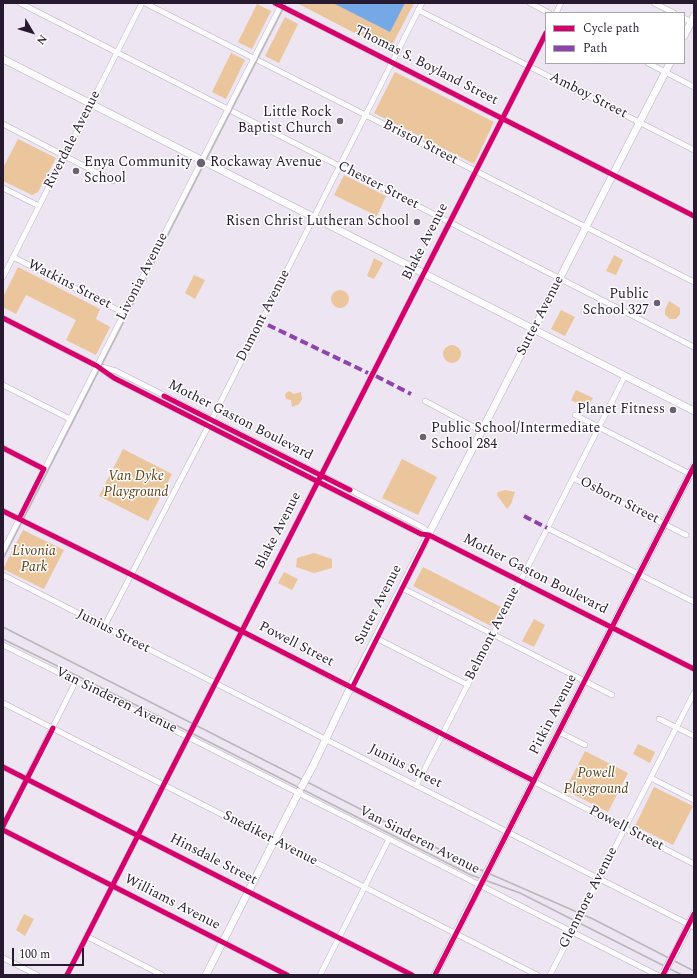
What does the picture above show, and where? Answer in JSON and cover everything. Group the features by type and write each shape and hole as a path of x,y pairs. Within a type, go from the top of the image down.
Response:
{"street":[{"name":"Chester Street","path":"20,3 694,347"},
{"name":"Riverdale Avenue","path":"3,277 117,52 144,3"},
{"name":"Bristol Street","path":"144,3 694,282"},
{"name":"Thomas S. Boyland Street","path":"275,3 281,4 502,119 694,216"},
{"name":"Dumont Avenue","path":"104,627 212,419 422,3"},
{"path":"530,3 547,12"},
{"path":"556,12 561,3"},
{"path":"654,3 672,12"},
{"name":"Livonia Avenue","path":"3,551 281,4"},
{"name":"Amboy Street","path":"418,10 694,150"},
{"path":"685,34 693,20"},
{"name":"Blake Avenue","path":"66,975 545,35"},
{"path":"3,59 694,411"},
{"path":"650,64 694,86"},
{"name":"Sutter Avenue","path":"206,975 313,766 376,638 670,64"},
{"path":"3,124 113,181"},
{"path":"3,188 39,206"},
{"name":"Watkins Street","path":"14,257 124,313"},
{"name":"Mother Gaston Boulevard","path":"3,318 97,366 114,378 208,426 421,534 429,535 694,669"},
{"name":"Mother Gaston Boulevard","path":"97,366 116,371 212,419 424,528 429,535"},
{"name":"Belmont Avenue","path":"416,786 625,376"},
{"path":"3,385 70,418"},
{"path":"425,401 482,431"},
{"path":"575,415 692,475"},
{"path":"3,448 44,470"},
{"name":"Pitkin Avenue","path":"435,975 560,732 664,524 692,475 694,466"},
{"name":"Osborn Street","path":"573,478 686,535"},
{"name":"Powell Street","path":"3,511 242,631 694,864"},
{"path":"548,528 694,602"},
{"name":"Junius Street","path":"3,575 691,926"},
{"path":"402,588 612,695"},
{"path":"376,638 468,685"},
{"name":"Van Sinderen Avenue","path":"3,645 300,790 389,839 481,884 657,975"},
{"path":"3,826 76,681"},
{"name":"Glenmore Avenue","path":"550,975 694,693"},
{"name":"Snediker Avenue","path":"3,703 537,975"},
{"path":"659,720 694,736"},
{"path":"560,732 585,745"},
{"name":"Hinsdale Street","path":"3,767 412,975"},
{"path":"650,778 694,800"},
{"name":"Williams Avenue","path":"3,830 287,975"},
{"path":"320,975 389,839"},
{"path":"663,973 691,926 694,914"},
{"path":"86,936 162,975"},
{"path":"3,958 37,975"}],"green space":[{"path":"297,3 414,3 389,51"},
{"path":"257,4 271,11 252,49 238,42"},
{"path":"285,17 298,24 279,63 265,56"},
{"path":"231,53 245,60 226,99 212,92"},
{"path":"395,72 494,122 474,164 374,113"},
{"path":"18,139 56,158 38,192 32,195 3,181 3,168"},
{"path":"344,175 386,196 377,216 334,195"},
{"path":"614,255 623,260 616,275 606,271"},
{"path":"374,258 383,263 374,279 367,276"},
{"path":"18,267 100,309 96,319 110,327 96,355 66,340 76,320 26,295 16,314 3,307 3,297"},
{"path":"194,275 205,280 195,299 185,293"},
{"path":"340,290 346,293 349,299 346,305 340,308 334,305 331,299 334,293"},
{"path":"669,301 680,308 680,314 676,319 670,319 665,315 665,310"},
{"path":"561,310 575,317 565,336 551,329"},
{"path":"452,345 458,348 461,354 458,360 452,363 446,360 443,354 446,348"},
{"path":"576,390 593,398 587,408 571,400"},
{"path":"289,391 294,394 301,392 302,399 299,404 292,407 291,400 286,399 285,394"},
{"name":"Van Dyke Playground","path":"123,449 172,474 148,521 99,496"},
{"path":"402,459 437,477 418,515 382,498"},
{"path":"505,490 515,492 511,504 507,509 497,495 498,492"},
{"name":"Livonia Park","path":"23,530 64,550 44,589 3,569"},
{"path":"314,553 332,559 332,568 314,573 296,567 297,558"},
{"path":"423,567 501,607 491,626 413,586"},
{"path":"284,572 298,579 292,590 278,583"},
{"path":"534,619 545,625 534,647 522,641"},
{"path":"638,744 655,752 650,763 633,754"},
{"name":"Powell Playground","path":"585,751 628,773 608,812 565,790"},
{"path":"654,787 693,806 673,845 635,826"},
{"path":"24,914 34,919 25,936 16,930"}],"water":[{"path":"333,3 405,3 390,32"}],"railway":[{"path":"3,559 286,3"},
{"path":"3,627 474,867 593,919 694,971"},
{"path":"3,639 471,875 520,893 682,975"}],"marked path":[{"path":"268,325 368,373"},
{"path":"376,376 411,394"},
{"path":"524,516 547,528"}],"cycle path":[{"path":"275,3 694,216"},
{"path":"67,975 545,35"},
{"path":"3,318 97,366 114,378 421,534 429,535 694,669"},
{"path":"164,396 350,490"},
{"path":"3,448 44,469 19,519"},
{"path":"435,975 694,466"},
{"path":"3,511 138,578 534,781"},
{"path":"352,688 429,535"},
{"path":"3,826 53,728"},
{"path":"3,767 412,975"},
{"path":"3,830 287,975"},
{"path":"663,975 694,914"}],"place":[{"name":"Little Rock Baptist Church","path":"340,121"},
{"name":"Rockaway Avenue","path":"201,163"},
{"name":"Enya Community School","path":"76,171"},
{"name":"Risen Christ Lutheran School","path":"417,222"},
{"name":"Public School 327","path":"657,303"},
{"name":"Planet Fitness","path":"673,410"},
{"name":"Public School/Intermediate School 284","path":"423,437"}]}
